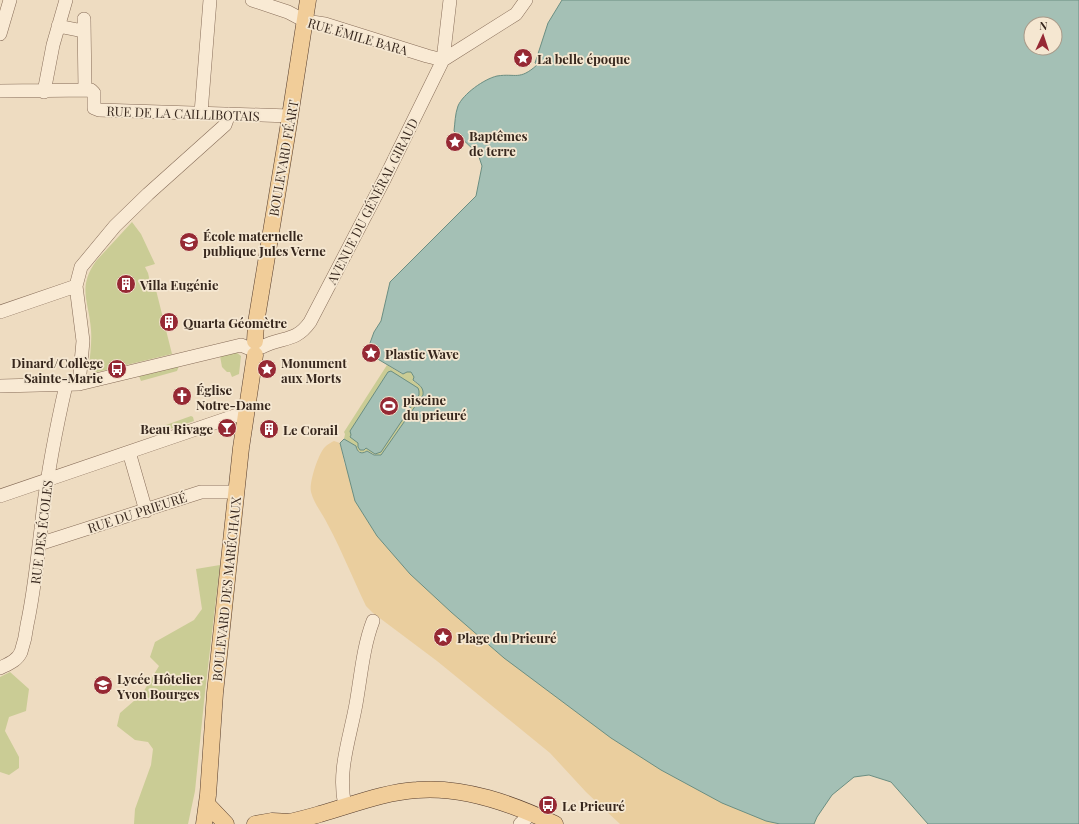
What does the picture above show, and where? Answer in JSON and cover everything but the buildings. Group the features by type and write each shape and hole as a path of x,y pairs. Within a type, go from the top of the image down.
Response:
{"main road":[{"name":"BOULEVARD FÉART","path":"255,350 256,322 308,0"},
{"name":"BOULEVARD DES MARÉCHAUX","path":"204,824 236,492 255,350"},
{"path":"255,824 272,820 286,823 323,819 345,806 402,792 433,789 482,797 526,818 555,824"},
{"path":"207,804 226,824"}],"street":[{"path":"0,34 10,0"},
{"path":"44,92 53,45 66,0"},
{"path":"201,113 210,0"},
{"name":"RUE ÉMILE BARA","path":"252,0 288,12 305,21 325,24 443,60"},
{"path":"443,60 450,0"},
{"path":"443,60 516,14 526,0"},
{"path":"0,91 44,92 85,90 84,25 58,26"},
{"name":"AVENUE DU GÉNÉRAL GIRAUD","path":"255,350 272,342 295,337 302,332 310,322 385,178 443,60"},
{"name":"RUE DE LA CAILLIBOTAIS","path":"85,90 91,90 94,93 94,105 96,109 290,116"},
{"path":"79,384 83,341 76,286 81,267 115,226 148,194 225,125 228,114"},
{"path":"0,312 76,286"},
{"path":"0,386 79,384 241,345 255,350"},
{"name":"RUE DES ÉCOLES","path":"0,668 15,660 21,652 32,603 46,479 66,385"},
{"path":"0,496 46,479 129,452 247,404"},
{"path":"129,452 146,511"},
{"name":"RUE DU PRIEURÉ","path":"39,544 146,511 201,492 236,492"},
{"path":"345,806 342,795 342,771 346,744 356,706 369,632 373,621"}],"green space":[{"path":"132,222 141,234 155,264 145,267 152,291 156,290 172,354 93,373 89,367 91,335 86,295 87,279 96,261"},
{"path":"236,352 241,356 239,374 232,377 230,372 227,372 222,367 220,356"},
{"name":"piscine du prieuré","path":"387,365 402,374 411,372 414,377 413,381 422,388 423,395 383,454 378,456 367,451 362,453 357,450 355,446 344,439 344,432"},
{"path":"179,366 177,371 141,381 139,376"},
{"path":"191,416 193,417 194,421 155,434 153,432 155,429"},
{"path":"220,565 195,791 188,824 134,824 135,809 151,765 153,749 148,742 135,740 117,726 120,713 142,694 159,666 150,657 155,642 194,620 202,609 196,569"},
{"path":"10,672 29,689 26,711 9,717 5,731 19,757 19,768 9,775 0,772 0,677"}],"sand":[{"path":"334,441 340,443 345,466 804,824 620,824 586,792 550,753 437,661 373,613 366,606 338,545 314,501 311,492 312,477 320,455 328,444"}],"shaded area":[{"path":"562,0 1079,0 1079,824 928,824 891,782 869,775 854,777 832,795 814,824 780,824 766,821 722,803 661,770 611,738 504,658 410,574 377,536 355,501 340,443 344,439 356,446 357,450 360,452 363,453 367,451 374,455 381,455 423,395 422,388 413,380 414,377 411,372 403,374 376,358 372,351 370,343 374,332 381,321 390,282 476,196 482,166 478,154 454,131 456,112 461,101 469,92 486,80 503,75 521,75 537,65 535,63 548,23"},
{"name":"piscine du prieuré","path":"391,371 418,388 419,395 381,452 375,454 366,448 364,450 360,450 358,443 350,437 350,431 388,372"}],"place":[{"name":"La belle époque","path":"523,58"},
{"name":"Baptêmes de terre","path":"455,142"},
{"name":"École maternelle publique Jules Verne","path":"189,242"},
{"name":"Villa Eugénie","path":"126,284"},
{"name":"Quarta Géomètre","path":"169,322"},
{"name":"Plastic Wave","path":"371,353"},
{"name":"Dinard/Collège Sainte-Marie","path":"117,369"},
{"name":"Monument aux Morts","path":"267,369"},
{"name":"Église Notre-Dame","path":"182,396"},
{"name":"piscine du prieuré","path":"389,406"},
{"name":"Beau Rivage","path":"227,428"},
{"name":"Le Corail","path":"269,429"},
{"name":"Plage du Prieuré","path":"443,637"},
{"name":"Lycée Hôtelier Yvon Bourges","path":"103,685"},
{"name":"Le Prieuré","path":"548,805"}]}
